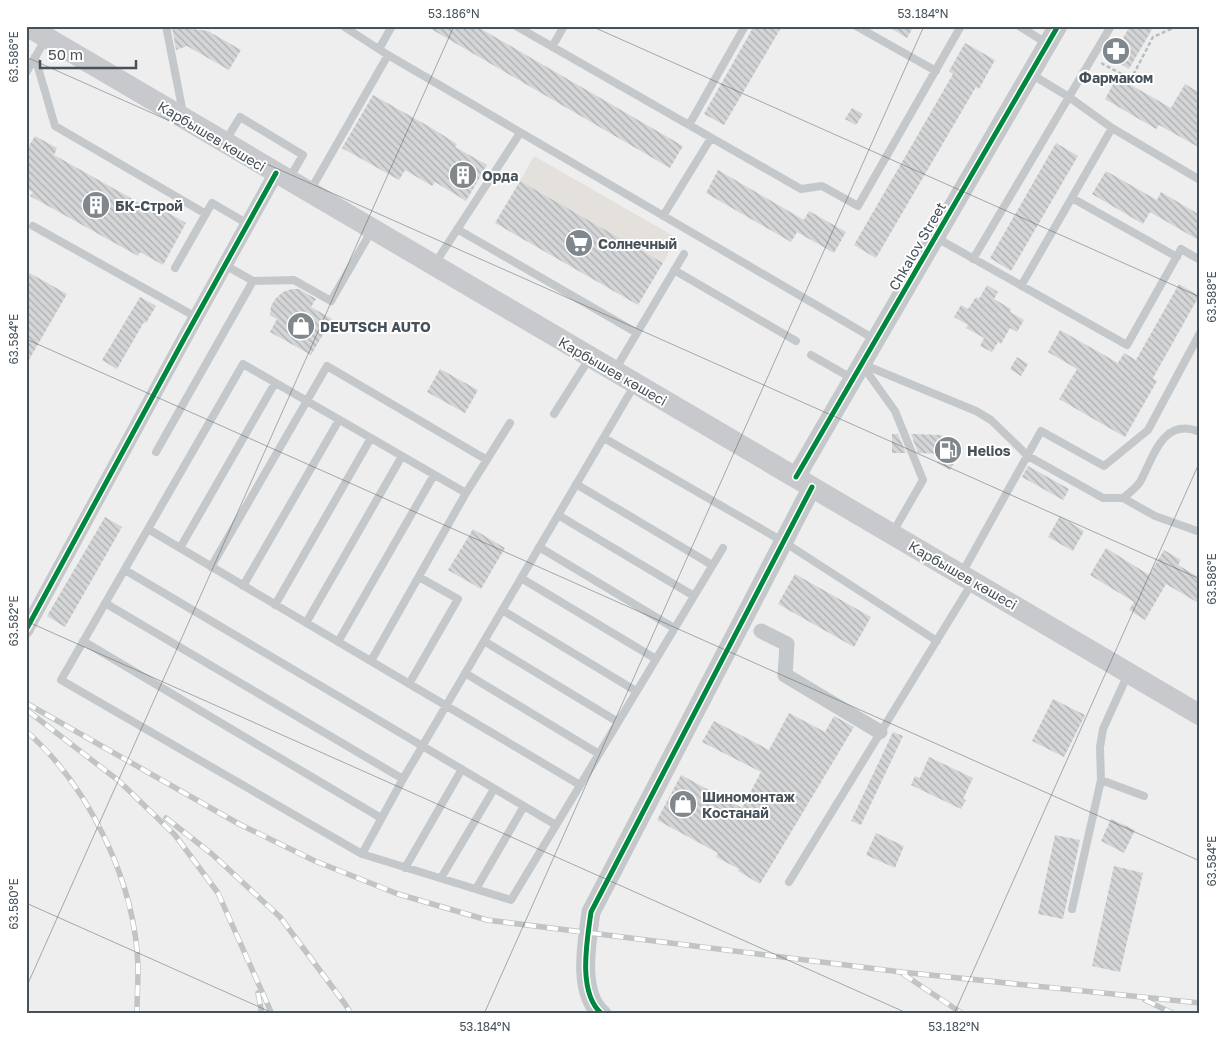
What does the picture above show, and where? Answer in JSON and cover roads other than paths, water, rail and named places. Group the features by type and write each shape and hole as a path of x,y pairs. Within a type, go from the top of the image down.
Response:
{"main road":[{"name":"Карбышев көшесі","path":"27,26 50,32 185,120 1200,715"}],"street":[{"name":"Chkalov Street","path":"602,1014 594,1007 586,987 586,945 591,912 784,542 804,482 857,372 1058,26"},
{"path":"26,630 248,224 282,177"},
{"path":"761,631 787,644 785,675 880,732"}],"lane":[{"path":"166,26 185,120"},
{"path":"343,26 388,55 876,340"},
{"path":"379,49 392,26"},
{"path":"516,26 801,189 822,186 858,206 961,26"},
{"path":"552,47 564,26"},
{"path":"689,125 745,26"},
{"path":"856,26 936,71"},
{"path":"1018,26 1048,44"},
{"path":"973,259 1111,26"},
{"path":"26,73 50,32"},
{"path":"309,193 388,55"},
{"path":"35,57 55,126 206,214"},
{"path":"1030,74 1069,97 1112,128 1200,180"},
{"path":"224,143 240,117 303,155 282,177"},
{"path":"1022,286 1112,128"},
{"path":"433,266 520,132"},
{"path":"663,216 711,138"},
{"path":"1072,198 1177,257"},
{"path":"175,268 212,203 248,224"},
{"path":"33,226 196,317"},
{"path":"457,229 637,333"},
{"path":"225,265 253,281 294,280 331,301 372,230"},
{"path":"936,237 1127,346 1181,249 1200,260"},
{"path":"614,371 684,254"},
{"path":"674,270 796,341"},
{"path":"156,452 253,281"},
{"path":"789,882 937,641 967,577 1042,432 1104,466 1148,430 1200,333"},
{"path":"810,355 976,411 992,420 1028,456 1103,498 1123,498 1155,516 1200,532"},
{"path":"554,414 590,357"},
{"path":"466,493 243,364 61,680 362,854 511,900 723,548"},
{"path":"211,567 327,366 487,460"},
{"path":"857,372 895,411 923,480 892,534"},
{"path":"180,548 275,383"},
{"path":"362,854 422,746 635,384"},
{"path":"244,586 339,420"},
{"path":"371,662 466,493 510,423"},
{"path":"1123,498 1139,484 1158,445 1167,435 1179,429 1200,432"},
{"path":"275,605 371,438"},
{"path":"604,438 784,542 937,641"},
{"path":"306,623 402,456"},
{"path":"338,642 434,475"},
{"path":"576,484 712,565"},
{"path":"558,515 694,596"},
{"path":"148,529 580,785"},
{"path":"539,547 674,628"},
{"path":"124,570 556,825"},
{"path":"409,684 458,599 419,577"},
{"path":"521,578 656,659"},
{"path":"106,603 403,779"},
{"path":"502,610 636,691"},
{"path":"83,641 381,818"},
{"path":"484,641 618,722"},
{"path":"465,673 599,754"},
{"path":"1072,908 1101,780 1100,747 1103,729 1128,674"},
{"path":"405,868 462,770"},
{"path":"1101,780 1144,796"},
{"path":"441,878 494,789"},
{"path":"476,889 524,806"}],"railway":[{"path":"26,703 239,824 315,861 398,894 487,920 901,972 1200,1003"},
{"path":"28,711 119,781 175,835 218,893 272,1014"},
{"path":"26,731 49,753 70,779 89,808 105,838 118,870 129,903 135,936 138,968 137,1014"},
{"path":"166,818 212,854 280,917 351,1014"},
{"path":"903,974 963,1014"},
{"path":"258,993 262,1014"},
{"path":"1145,1000 1174,1014"}],"place":[{"name":"Фармаком","path":"1116,51"},
{"name":"Орда","path":"463,175"},
{"name":"БК-Строй","path":"96,205"},
{"name":"Солнечный","path":"579,243"},
{"name":"DEUTSCH AUTO","path":"301,326"},
{"name":"Helios","path":"948,450"},
{"name":"Шиномонтаж Костанай","path":"683,804"}]}
